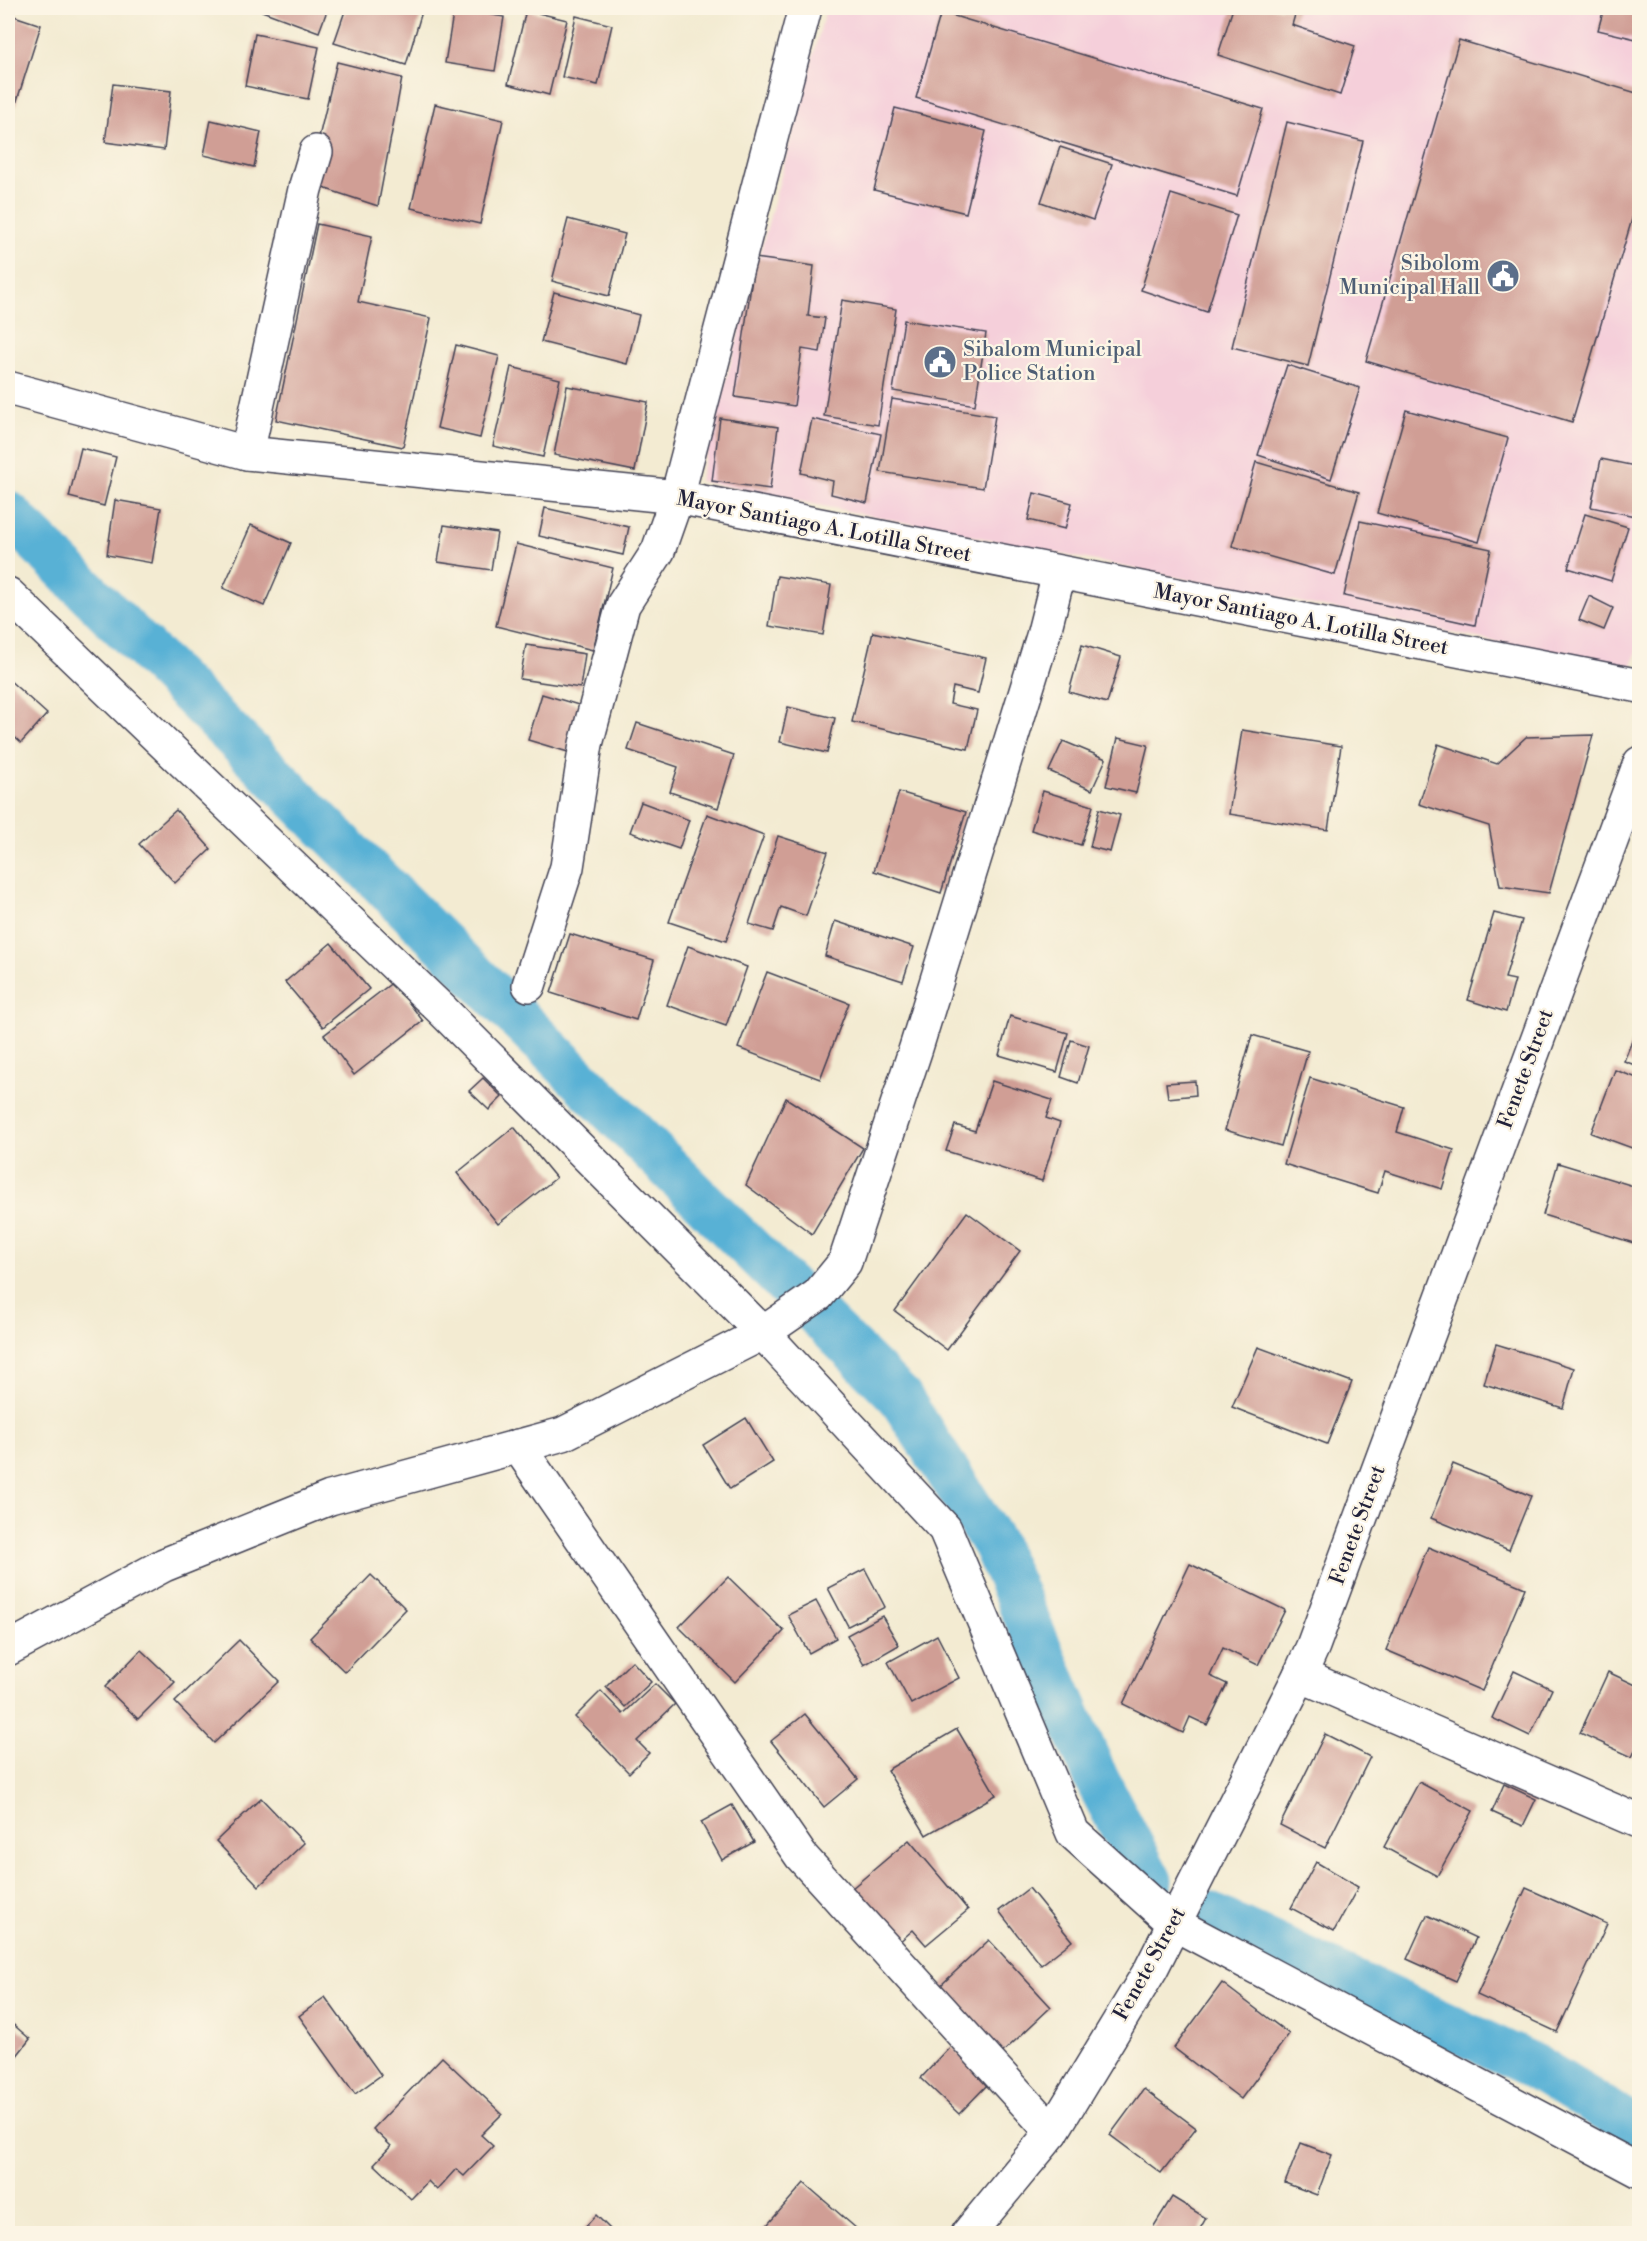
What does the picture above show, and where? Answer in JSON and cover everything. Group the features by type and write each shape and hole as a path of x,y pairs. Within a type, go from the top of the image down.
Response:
{"street":[{"path":"529,984 567,867 586,744 623,605 658,551 677,497 805,8"},
{"path":"247,453 305,189 316,152"},
{"name":"Mayor Santiago A. Lotilla Street","path":"8,388 247,453 677,497 1640,686"},
{"path":"8,1649 164,1565 319,1503 563,1434 772,1327 818,1295 845,1263 916,1048 1043,636 1059,573"},
{"path":"8,594 772,1327 945,1529 1073,1833 1173,1923 1640,2171"},
{"name":"Fenete Street","path":"968,2234 1052,2133 1151,1969 1300,1675 1321,1624 1640,763"},
{"path":"518,1446 801,1856 1052,2133"},
{"path":"1300,1675 1640,1822"}],"shaded area":[{"path":"826,8 1639,8 1640,640 1631,669 699,481"}],"building":[{"path":"263,8 328,8 319,32 262,11"},
{"path":"346,8 423,8 406,65 334,43"},
{"path":"454,8 504,17 495,71 445,63"},
{"path":"1233,8 1297,8 1292,25 1355,46 1340,95 1218,55"},
{"path":"1604,8 1640,8 1640,40 1598,30"},
{"path":"526,10 567,20 549,95 508,84"},
{"path":"941,12 1263,109 1237,196 916,98"},
{"path":"8,14 41,25 8,129"},
{"path":"576,16 612,25 598,85 562,77"},
{"path":"255,34 319,47 308,99 245,86"},
{"name":"Sibolom Municipal Hall","path":"1459,40 1640,94 1640,192 1572,422 1366,361"},
{"path":"337,62 402,78 378,206 308,183"},
{"path":"113,84 171,91 164,150 105,142"},
{"path":"435,104 503,120 480,224 411,208"},
{"path":"895,108 986,131 966,213 874,190"},
{"path":"211,120 261,132 254,167 204,155"},
{"path":"1287,122 1363,141 1308,366 1232,347"},
{"path":"1060,147 1112,164 1093,220 1041,202"},
{"path":"1171,194 1237,215 1207,312 1141,290"},
{"path":"568,219 625,234 609,296 552,281"},
{"path":"317,224 372,236 358,302 431,318 403,447 276,420"},
{"path":"755,258 814,266 808,316 825,318 820,352 802,349 794,406 735,397"},
{"path":"554,292 639,315 627,364 541,342"},
{"path":"842,300 896,309 878,425 824,416"},
{"name":"Sibalom Municipal Police Station","path":"904,320 986,333 975,405 893,391"},
{"path":"456,345 499,356 480,438 437,428"},
{"path":"1287,365 1360,388 1331,479 1258,455"},
{"path":"511,367 560,379 543,457 493,446"},
{"path":"567,386 648,402 635,471 554,455"},
{"path":"892,399 995,416 983,488 880,472"},
{"path":"1406,410 1508,438 1479,542 1377,513"},
{"path":"720,418 778,427 770,489 712,481"},
{"path":"812,419 881,434 867,503 831,494 833,481 801,473"},
{"path":"81,448 116,457 104,506 69,497"},
{"path":"1601,459 1640,467 1640,517 1591,507"},
{"path":"1256,462 1359,492 1335,575 1232,546"},
{"path":"1034,493 1072,503 1065,529 1028,520"},
{"path":"115,500 161,508 152,563 107,555"},
{"path":"545,508 629,527 623,555 539,536"},
{"path":"1585,514 1628,527 1611,581 1568,568"},
{"path":"1360,521 1491,549 1475,625 1344,596"},
{"path":"251,525 291,543 264,606 223,588"},
{"path":"444,525 497,533 491,570 438,562"},
{"path":"516,544 613,568 593,650 496,626"},
{"path":"777,576 831,585 823,635 769,626"},
{"path":"1589,596 1613,608 1604,630 1579,620"},
{"path":"873,632 986,658 978,693 953,687 950,704 977,710 968,749 852,722"},
{"path":"526,645 585,654 580,688 520,679"},
{"path":"1082,645 1121,657 1107,703 1069,692"},
{"path":"8,679 47,714 21,743 8,731"},
{"path":"542,694 582,706 568,752 528,740"},
{"path":"788,707 835,718 827,753 780,742"},
{"path":"637,723 734,755 718,808 670,792 678,767 628,750"},
{"path":"1242,730 1341,746 1328,830 1229,814"},
{"path":"1593,735 1549,893 1500,886 1489,826 1419,804 1438,744 1497,764 1526,737"},
{"path":"1118,738 1148,745 1136,793 1106,786"},
{"path":"1063,741 1106,759 1092,790 1049,771"},
{"path":"1043,791 1093,806 1081,845 1031,830"},
{"path":"899,792 966,812 941,893 874,871"},
{"path":"641,802 689,820 679,849 630,832"},
{"path":"1099,809 1120,815 1110,852 1090,847"},
{"path":"176,810 211,849 175,883 139,844"},
{"path":"707,814 764,835 726,941 669,922"},
{"path":"778,836 828,852 806,916 781,907 773,931 749,924"},
{"path":"1494,913 1522,920 1505,978 1515,980 1506,1012 1468,1000"},
{"path":"835,921 914,947 903,981 825,956"},
{"path":"570,934 654,960 636,1020 551,993"},
{"path":"331,943 369,989 323,1027 285,982"},
{"path":"688,946 747,967 726,1026 667,1005"},
{"path":"767,972 849,1003 820,1079 738,1048"},
{"path":"393,982 423,1021 354,1075 324,1035"},
{"path":"1010,1016 1068,1033 1057,1072 999,1055"},
{"path":"1640,1021 1640,1067 1624,1061"},
{"path":"1252,1035 1308,1051 1281,1146 1225,1130"},
{"path":"1071,1040 1089,1046 1078,1083 1061,1077"},
{"path":"1615,1070 1640,1079 1640,1151 1591,1133"},
{"path":"483,1078 502,1097 489,1110 469,1091"},
{"path":"1310,1078 1404,1107 1397,1132 1454,1150 1442,1189 1385,1171 1378,1193 1284,1164"},
{"path":"992,1081 1052,1100 1046,1118 1060,1123 1042,1181 946,1151 955,1125 975,1131"},
{"path":"1195,1081 1196,1095 1168,1098 1166,1083"},
{"path":"786,1098 863,1148 812,1234 746,1185"},
{"path":"514,1127 556,1178 498,1224 457,1173"},
{"path":"1558,1163 1640,1188 1640,1245 1543,1215"},
{"path":"967,1212 1020,1251 947,1350 895,1311"},
{"path":"1496,1344 1574,1368 1563,1408 1484,1384"},
{"path":"1258,1347 1352,1382 1327,1444 1232,1407"},
{"path":"746,1418 773,1462 730,1489 703,1445"},
{"path":"1453,1464 1531,1496 1509,1550 1431,1518"},
{"path":"1428,1547 1525,1588 1482,1691 1386,1650"},
{"path":"1190,1564 1285,1610 1258,1665 1223,1648 1210,1676 1227,1684 1207,1725 1190,1717 1183,1733 1123,1704"},
{"path":"865,1569 885,1607 848,1626 828,1588"},
{"path":"371,1575 406,1609 345,1672 310,1638"},
{"path":"728,1577 784,1631 735,1682 679,1627"},
{"path":"816,1601 836,1638 809,1653 788,1615"},
{"path":"882,1616 899,1645 864,1665 847,1635"},
{"path":"937,1635 959,1678 911,1704 888,1662"},
{"path":"239,1640 279,1681 214,1743 175,1702"},
{"path":"141,1650 175,1682 138,1719 105,1687"},
{"path":"632,1661 651,1682 625,1707 606,1687"},
{"path":"1514,1671 1552,1689 1530,1736 1492,1718"},
{"path":"1608,1672 1640,1687 1640,1740 1632,1757 1580,1733"},
{"path":"655,1684 675,1704 637,1741 649,1753 629,1773 575,1717 601,1691 623,1714"},
{"path":"805,1714 858,1779 824,1807 771,1741"},
{"path":"957,1729 996,1795 926,1835 887,1770"},
{"path":"1325,1734 1370,1757 1325,1848 1280,1825"},
{"path":"1419,1782 1473,1811 1437,1876 1384,1847"},
{"path":"1504,1784 1536,1799 1523,1826 1492,1812"},
{"path":"261,1798 304,1843 259,1886 216,1841"},
{"path":"732,1805 754,1842 722,1860 701,1822"},
{"path":"909,1840 968,1910 926,1945 913,1930 898,1943 851,1889"},
{"path":"1316,1862 1358,1887 1334,1931 1291,1908"},
{"path":"1029,1888 1072,1941 1041,1965 999,1911"},
{"path":"1526,1888 1607,1924 1557,2032 1477,1995"},
{"path":"1427,1915 1476,1938 1456,1981 1407,1959"},
{"path":"989,1940 1051,2007 1002,2053 940,1986"},
{"path":"1222,1983 1289,2034 1241,2099 1174,2048"},
{"path":"325,1997 381,2075 355,2094 299,2016"},
{"path":"8,2020 30,2039 8,2067"},
{"path":"951,2046 989,2083 959,2114 921,2078"},
{"path":"442,2057 502,2114 481,2135 493,2146 464,2176 456,2169 437,2190 428,2181 411,2199 374,2164 391,2146 373,2129"},
{"path":"1144,2089 1196,2128 1161,2173 1110,2135"},
{"path":"1301,2143 1332,2155 1317,2195 1285,2183"},
{"path":"804,2183 857,2229 853,2234 761,2232"},
{"path":"1172,2197 1206,2218 1197,2234 1149,2234"},
{"path":"596,2215 615,2234 579,2234"}],"waterway":[{"path":"8,513 899,1396 994,1544 1097,1780 1150,1881"},
{"path":"1208,1914 1534,2066 1640,2131"}],"place":[{"name":"Sibolom Municipal Hall","path":"1503,276"},
{"name":"Sibalom Municipal Police Station","path":"940,362"}]}
